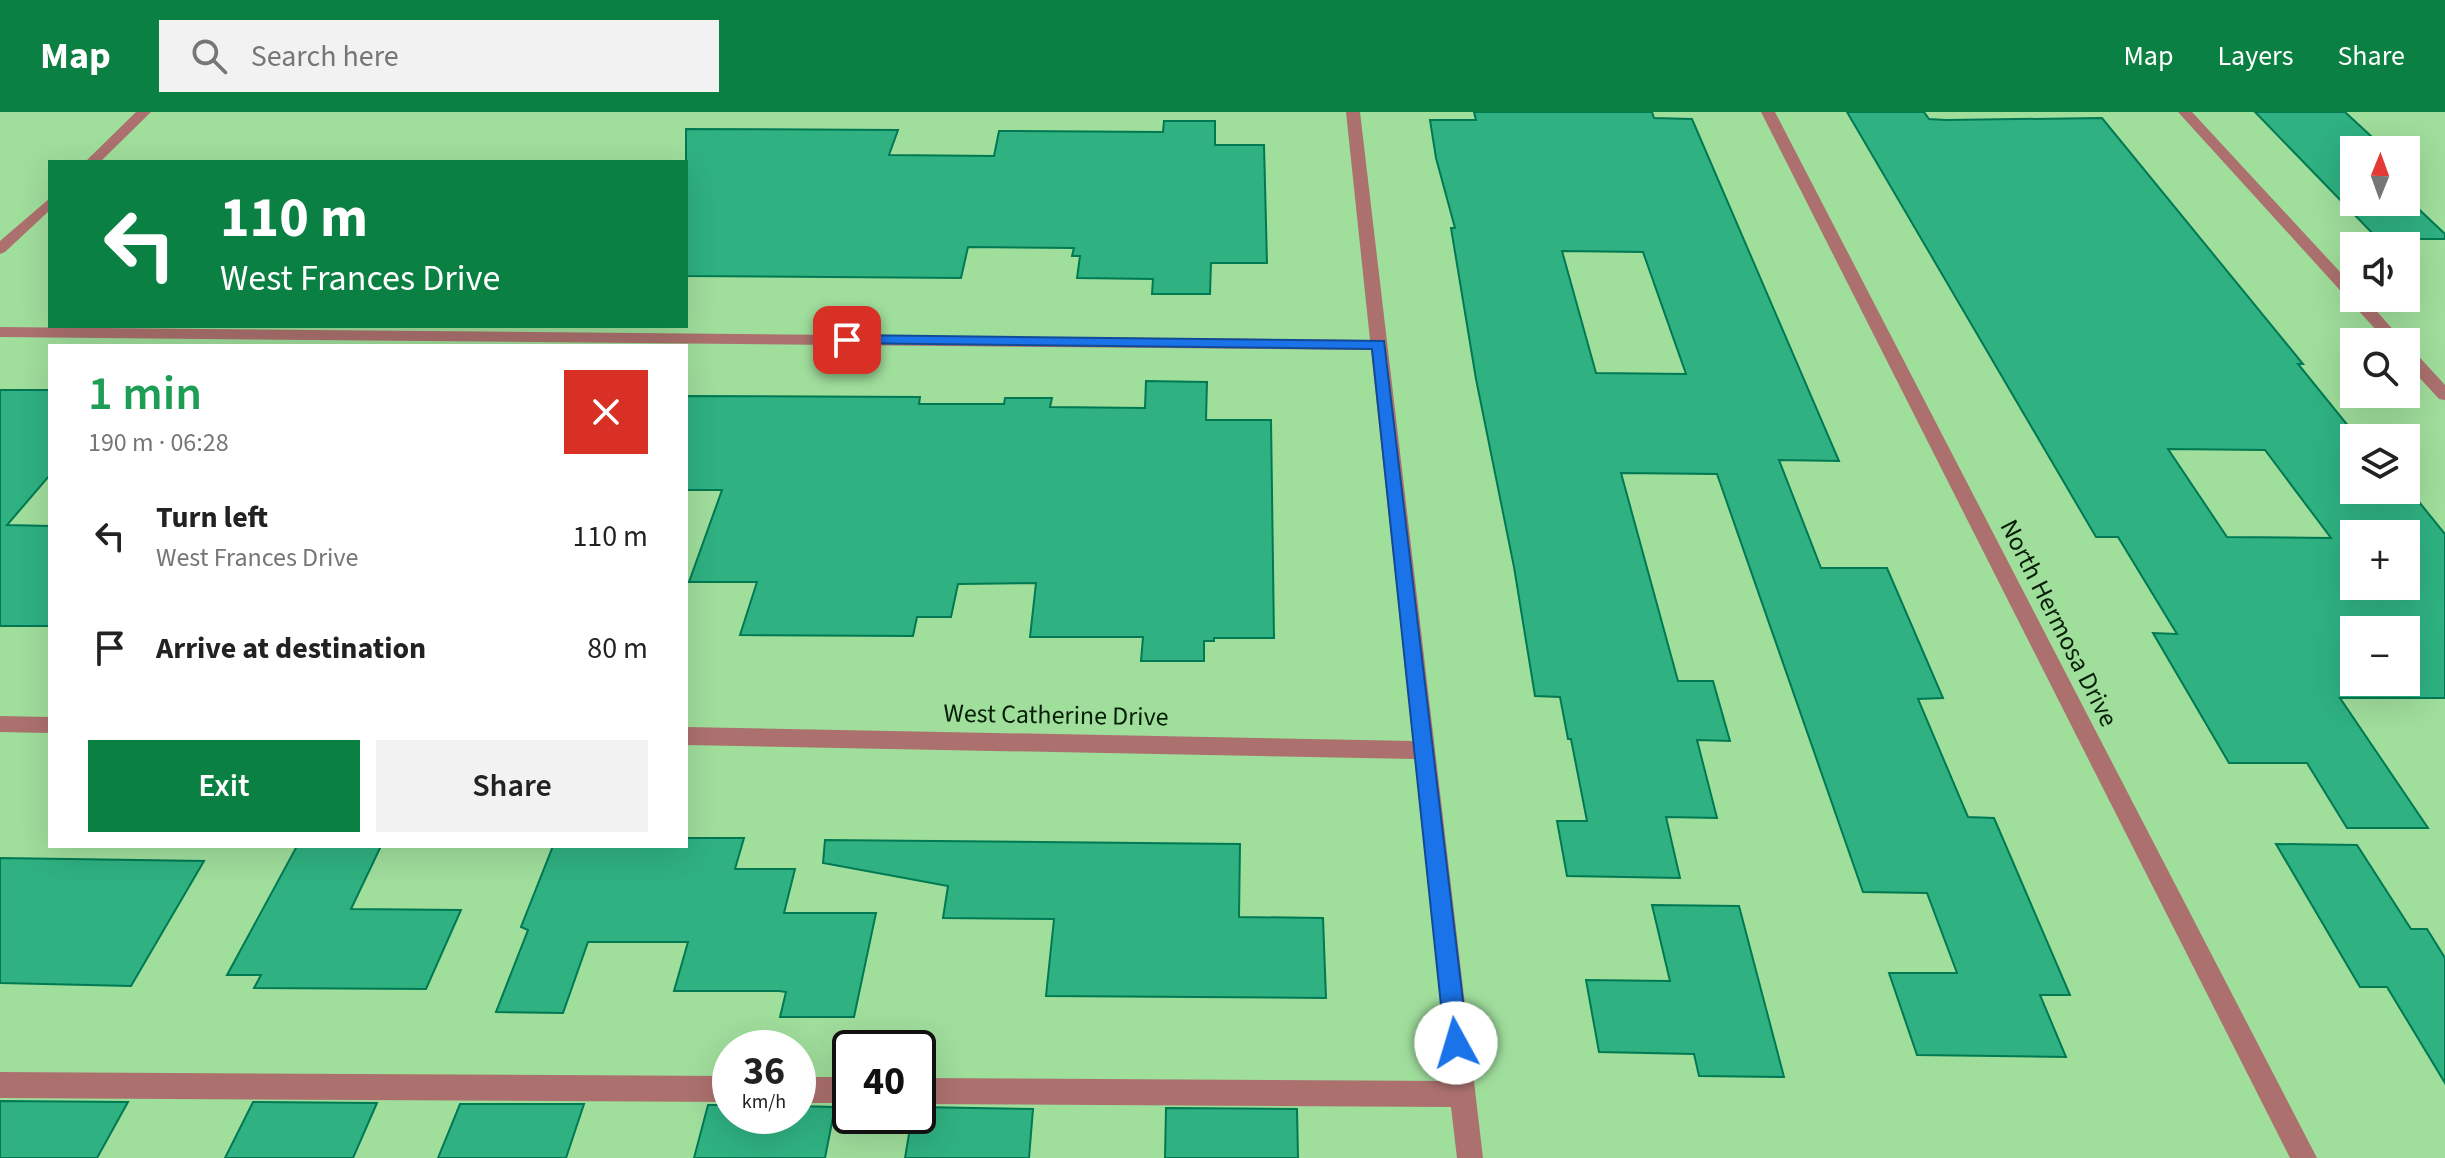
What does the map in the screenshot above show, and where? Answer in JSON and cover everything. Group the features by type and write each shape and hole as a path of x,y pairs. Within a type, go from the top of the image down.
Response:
{"street":[{"path":"94,160 144,112"},
{"path":"1353,112 1470,1158"},
{"name":"North Hermosa Drive","path":"1768,112 2304,1158"},
{"path":"2185,112 2340,281"},
{"path":"0,249 48,204"},
{"path":"2369,312 2383,328"},
{"path":"0,332 1379,345"},
{"path":"2420,368 2445,395"},
{"path":"0,724 48,725"},
{"name":"West Catherine Drive","path":"688,736 1424,750"},
{"path":"0,1085 712,1089"},
{"path":"936,1091 1462,1094"}],"building":[{"path":"1474,112 1652,112 1654,118 1692,119 1839,461 1779,460 1821,568 1887,568 1943,698 1918,699 1968,817 1994,818 2070,995 2040,995 2066,1057 1917,1055 1889,973 1957,973 1927,893 1863,892 1717,474 1621,473 1678,681 1713,681 1730,741 1697,740 1717,818 1666,817 1680,878 1567,876 1557,821 1587,821 1560,697 1535,696 1514,567 1476,379 1451,228 1455,228 1436,158 1430,120 1476,120","holes":["1562,251 1643,252 1686,374 1596,373"]},
{"path":"1847,112 1924,112 1929,119 1946,120 2102,118 2303,364 2298,364 2347,424 2340,424 2340,504 2420,503 2445,534 2445,698 2340,698 2428,828 2347,828 2307,763 2229,763 2153,633 2177,634 2118,537 2096,537","holes":["2168,449 2265,450 2331,538 2227,537"]},
{"path":"2255,112 2345,112 2371,136 2340,136 2340,200"},
{"path":"1164,121 1215,121 1215,145 1264,145 1267,263 1211,263 1210,294 1152,294 1153,279 1077,278 1080,256 1072,256 1074,248 968,247 961,278 688,276 686,129 898,130 889,155 994,156 999,131 1163,132"},
{"path":"2420,210 2445,234 2445,239 2420,239 2420,232 2371,232 2356,216 2420,216"},
{"path":"1146,381 1207,382 1206,420 1271,420 1274,638 1214,638 1214,641 1204,641 1204,661 1141,661 1143,637 1030,637 1036,583 958,584 951,617 917,617 913,636 740,635 757,582 689,582 722,490 688,490 688,396 920,397 919,404 1004,404 1005,398 1052,398 1050,407 1145,408"},
{"path":"0,390 48,390 48,477 7,525 48,526 48,626 0,626"},
{"path":"688,838 744,838 735,869 795,869 784,913 876,913 854,1017 780,1017 786,992 674,991 688,942 588,942 563,1013 496,1012 528,930 521,927 552,848 688,848"},
{"path":"825,840 1240,844 1239,917 1323,918 1326,998 1046,996 1054,919 943,918 948,886 823,863"},
{"path":"2276,844 2357,845 2411,929 2427,929 2445,958 2445,1083 2387,987 2360,987"},
{"path":"296,848 380,848 351,909 461,910 426,989 254,988 261,975 227,975"},
{"path":"0,858 204,861 131,986 0,983"},
{"path":"1652,905 1739,906 1784,1077 1699,1076 1694,1054 1599,1052 1586,980 1670,981"},
{"path":"0,1101 128,1102 97,1158 0,1158"},
{"path":"253,1102 377,1103 353,1158 225,1158"},
{"path":"460,1104 584,1104 566,1158 438,1158"},
{"path":"708,1105 712,1105 712,1134 816,1134 816,1106 832,1107 825,1158 694,1158"},
{"path":"936,1107 1033,1109 1029,1158 905,1158 909,1134 936,1134"},
{"path":"1166,1108 1297,1109 1298,1158 1165,1158"}],"route":[{"path":"847,340 1379,345 1456,1043"}]}
